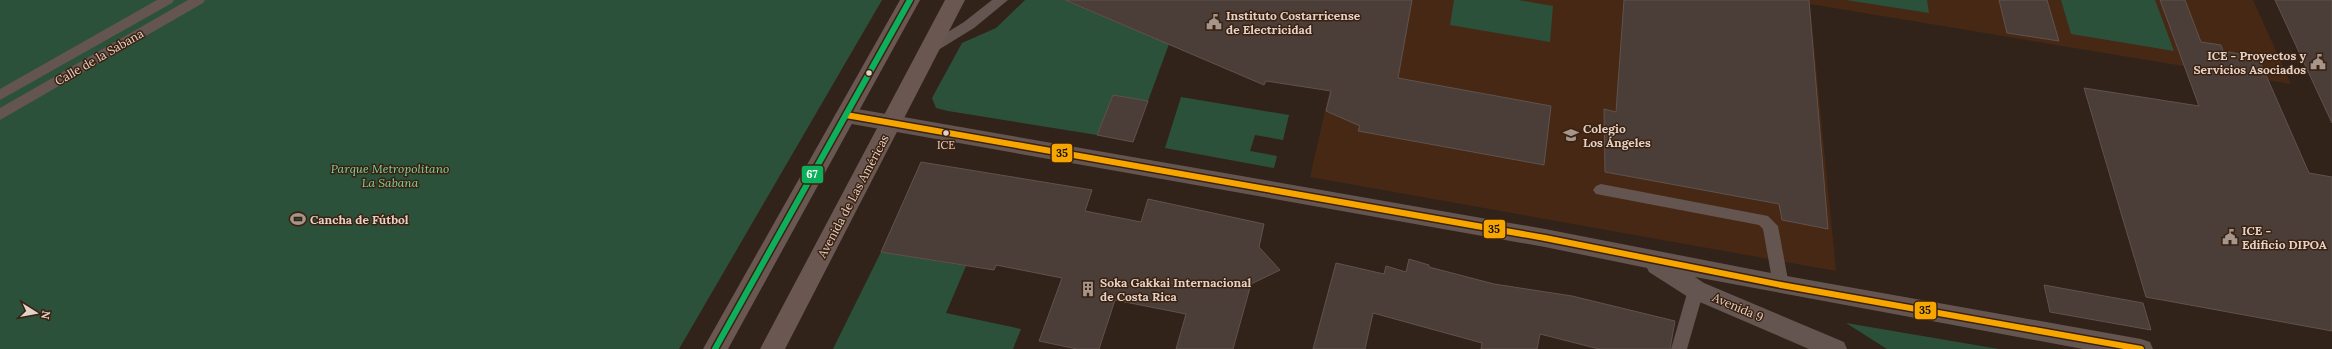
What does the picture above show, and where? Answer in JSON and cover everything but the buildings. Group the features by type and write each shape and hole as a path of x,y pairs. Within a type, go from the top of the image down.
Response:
{"main road":[{"path":"715,349 910,0"},
{"name":"Avenida de Las Américas","path":"772,349 892,123 955,0"}],"street":[{"path":"846,116 1645,257 1781,285 2085,337 2141,349"},
{"name":"Avenida 9","path":"1645,257 1696,290 1835,349"},
{"path":"2063,349 2085,337"}],"lane":[{"name":"Calle de la Sabana","path":"4,93 166,0"},
{"name":"Calle de la Sabana","path":"0,115 198,0"},
{"path":"930,49 968,25 1001,0"},
{"path":"4,93 21,102"},
{"path":"1601,190 1763,220 1770,226 1781,285"},
{"path":"1678,349 1696,290"}],"shaded area":[{"name":"Colegio Los Ángeles","path":"1350,0 2253,0 2291,84 1810,4 1836,271 1310,177"}],"green space":[{"name":"Parque Metropolitano La Sabana","path":"0,0 882,0 679,349 0,349"},
{"path":"1025,0 1064,0 1169,44 1148,101 1113,95 1097,135 936,108 932,98 962,43 996,28"},
{"path":"1454,0 1518,0 1553,6 1550,42 1450,25"},
{"path":"1846,0 1927,0 1929,13"},
{"path":"2061,0 2155,0 2174,51 2071,34"},
{"path":"1181,97 1289,115 1283,140 1255,135 1250,151 1277,156 1274,168 1165,148"},
{"path":"881,252 966,266 946,313 1021,329 1013,349 833,349"},
{"path":"1846,323 1999,349 1887,349"}],"transit line":[{"name":"67","path":"715,349 910,0"},
{"name":"35","path":"846,115 1545,238 1781,285 2141,349"}],"place":[{"name":"Instituto Costarricense de Electricidad","path":"1214,22"},
{"name":"ICE - Proyectos y Servicios Asociados","path":"2318,62"},
{"name":"ICE","path":"946,133"},
{"name":"Colegio Los Ángeles","path":"1571,135"},
{"name":"Cancha de Fútbol","path":"298,219"},
{"name":"ICE - Edificio DIPOA","path":"2230,237"},
{"name":"Soka Gakkai Internacional de Costa Rica","path":"1088,289"}]}
